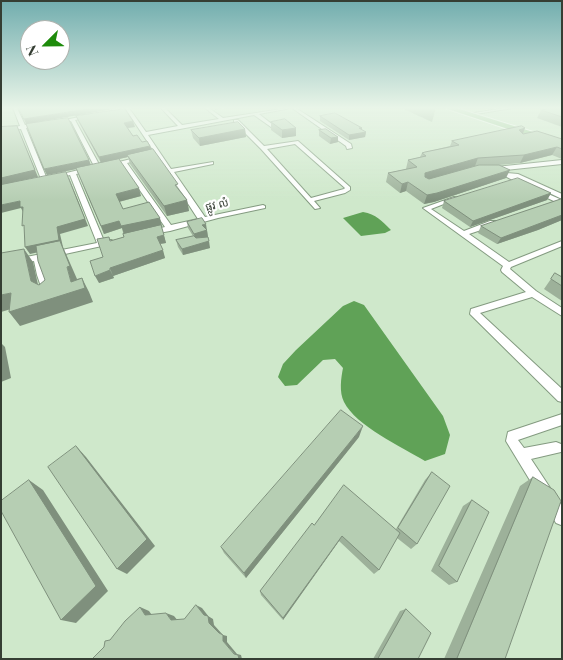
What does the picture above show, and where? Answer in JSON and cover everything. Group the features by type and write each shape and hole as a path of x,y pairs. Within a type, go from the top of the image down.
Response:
{"highway":[{"path":"548,139 562,144"}],"street":[{"path":"28,139 44,180"},
{"path":"83,139 98,168"},
{"path":"147,139 204,220"},
{"path":"253,139 317,208"},
{"path":"341,139 350,145 349,148"},
{"path":"263,148 296,142 348,188 348,190 343,192 310,200"},
{"path":"35,181 158,154"},
{"path":"124,162 170,229"},
{"path":"488,169 562,162"},
{"path":"170,171 211,163"},
{"path":"72,173 101,244"},
{"path":"506,182 514,180 507,175 516,175 560,200"},
{"path":"464,196 426,208 508,265"},
{"path":"549,204 560,200"},
{"name":"ផ្លូវ លំ","path":"144,235 263,207"},
{"path":"462,234 497,222"},
{"path":"1,265 118,240"},
{"path":"562,243 508,265 505,270 562,313"},
{"path":"38,257 47,294"},
{"path":"533,293 474,312 562,396"},
{"path":"562,419 512,436 512,441 562,518"},
{"path":"522,455 556,448"}],"shaded area":[{"path":"363,212 375,216 391,230 385,233 361,236 343,218"},
{"path":"354,301 364,305 443,416 450,435 445,454 425,461 380,435 358,419 350,411 342,398 343,368 335,359 323,360 297,385 285,386 278,377 283,364 296,350 343,306"}],"building":[{"path":"1,139 22,139 35,170 1,178"},
{"path":"32,139 78,139 89,160 44,169"},
{"path":"89,139 140,139 142,142 147,141 150,146 99,157"},
{"path":"462,139 561,139 562,149 557,147 524,155 478,158 425,173 425,177 429,179 479,165 499,165 510,170 427,195 408,182 402,184 388,173 417,167 408,160 426,156 422,153 459,145 452,141"},
{"path":"153,149 178,184 175,185 187,200 164,206 127,155"},
{"path":"119,159 139,188 116,194 123,209 149,202 160,218 121,226 119,221 101,226 76,168"},
{"path":"66,172 85,219 57,227 59,240 25,247 24,225 22,226 23,207 20,207 20,201 1,205 1,185"},
{"path":"518,178 551,193 473,221 444,201"},
{"path":"562,199 562,215 501,238 481,226"},
{"path":"202,218 206,224 202,225 207,230 194,234 187,222"},
{"path":"161,225 164,235 157,237 163,250 110,268 110,270 95,276 90,261 103,257 97,239 109,237 110,241 124,237 123,234"},
{"path":"194,236 196,238 208,237 209,241 182,249 176,240"},
{"path":"60,241 70,266 67,267 71,282 82,278 85,288 9,312 11,293 1,295 1,253 24,249 31,281 39,285 45,280 38,261 36,246"},
{"path":"555,273 562,277 562,286 551,279"},
{"path":"341,410 363,426 244,573 221,547"},
{"path":"76,446 147,539 117,569 48,467"},
{"path":"432,472 450,486 417,544 398,528"},
{"path":"533,477 554,490 561,501 505,659 457,659"},
{"path":"29,480 96,586 61,620 1,511 1,501"},
{"path":"344,485 400,533 379,570 342,536 283,618 260,591"},
{"path":"472,500 489,512 457,582 439,566"},
{"path":"196,605 204,615 208,616 209,623 223,635 223,641 234,654 238,655 239,659 92,659 104,647 105,641 110,640 125,621 140,607 145,615 166,613 171,620 184,619"},
{"path":"406,609 431,633 418,659 378,659"}]}
